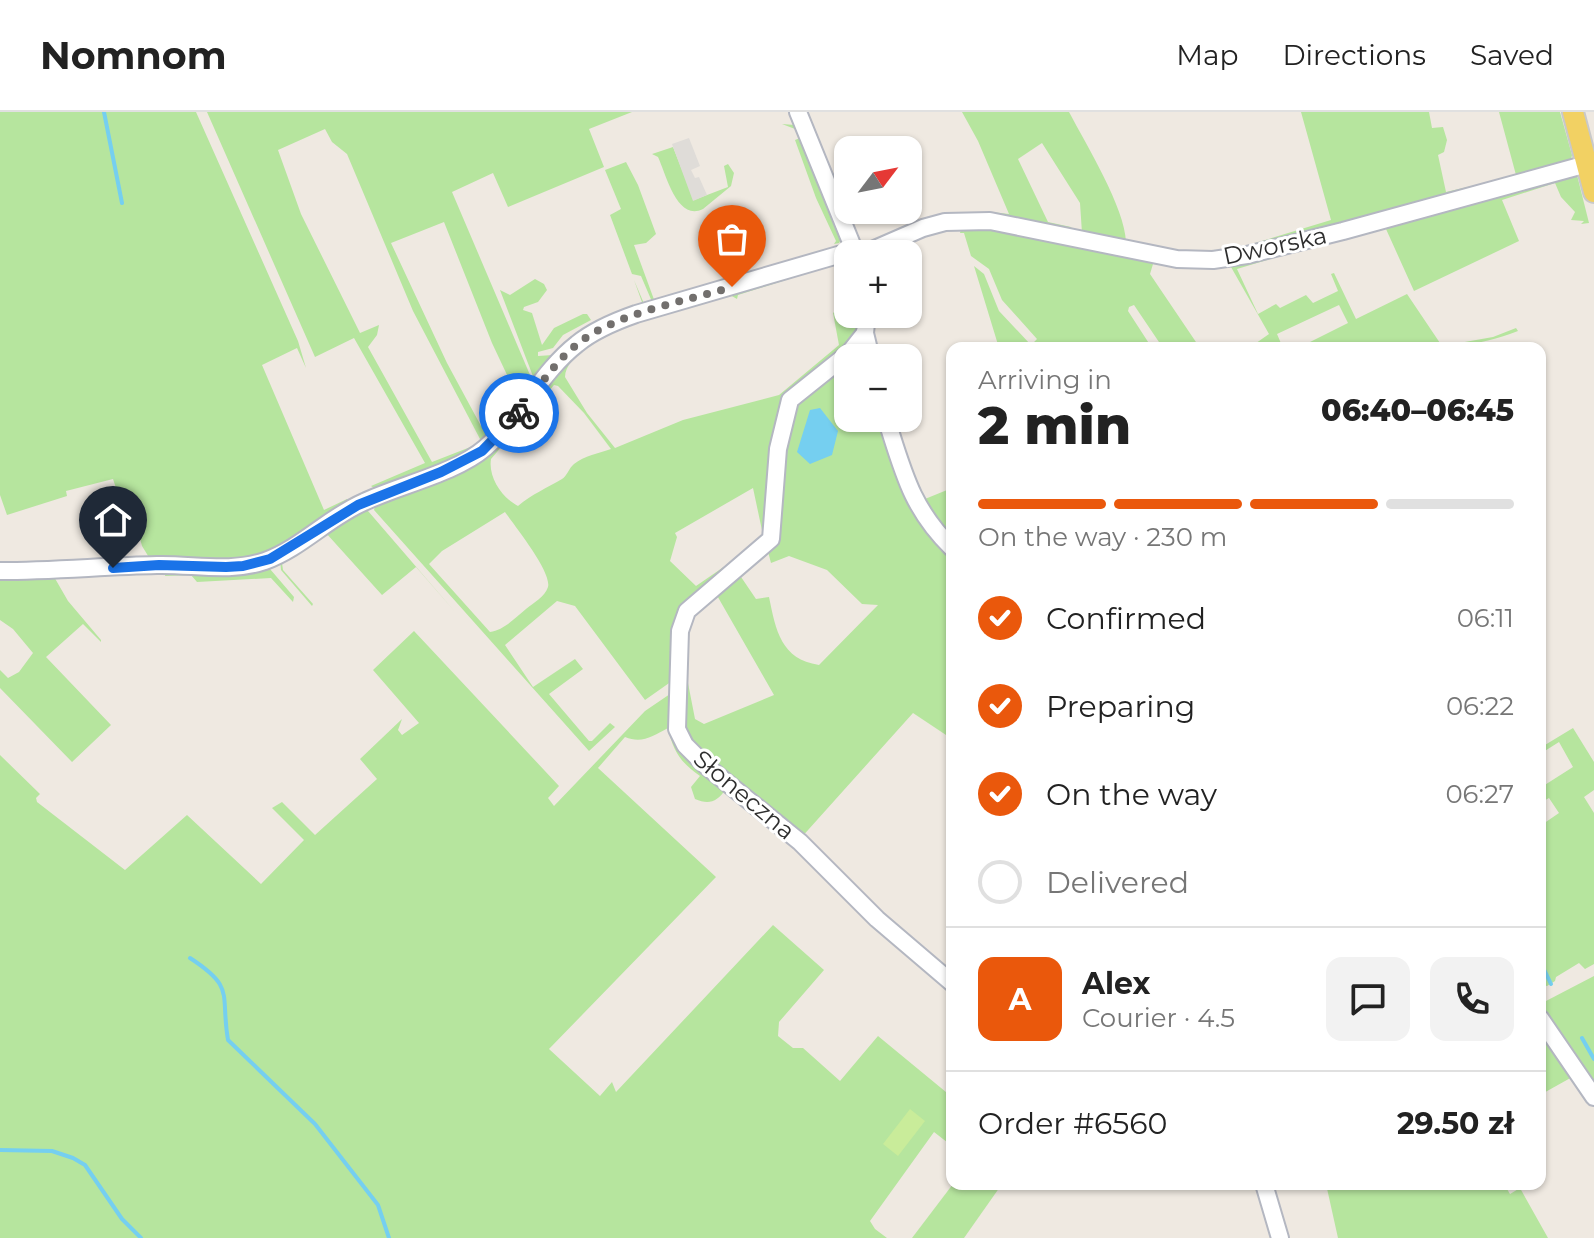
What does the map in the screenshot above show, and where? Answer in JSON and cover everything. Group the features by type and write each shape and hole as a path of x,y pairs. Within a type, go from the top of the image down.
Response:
{"main road":[{"path":"1573,112 1591,180"}],"street":[{"path":"798,112 859,240"},
{"name":"Dworska","path":"894,240 945,222 977,220 1177,259 1213,260 1591,180"},
{"name":"Dworska","path":"0,571 159,565 226,567 270,559 358,505 441,472 482,451 506,428 565,355 607,326 636,314 834,260"},
{"path":"866,328 868,344"},
{"name":"Słoneczna","path":"865,333 850,352 790,400 778,449 771,539 687,611 680,631 677,729 685,745 705,765 800,842 877,919 946,978"},
{"path":"891,432 915,502 926,520 946,542"},
{"path":"1546,1027 1594,1097"},
{"path":"1266,1190 1280,1238"}],"green space":[{"path":"0,112 196,112 298,341 306,368 297,348 262,365 324,510 347,499 349,501 283,548 248,562 150,559 142,546 127,490 117,491 113,479 66,491 67,496 7,515 0,495"},
{"path":"207,112 632,112 589,129 604,167 508,207 493,173 452,192 533,382 576,336 604,320 643,305 634,280 645,306 607,321 572,343 521,403 512,402 517,396 492,343 444,222 391,243 447,363 481,426 489,429 504,417 504,412 509,418 489,439 480,439 413,311 347,154 332,142 325,129 278,150 301,214 360,333 379,325 377,335 368,347 432,462 473,446 465,454 378,491 371,486 425,463 354,338 315,357"},
{"path":"962,112 1069,112 1112,194 1126,242 1082,233 1080,203 1042,143 1018,159 1048,222 1071,227 1073,231 992,218 991,212 1009,214"},
{"path":"1301,112 1429,112 1432,128 1443,127 1447,140 1444,152 1438,155 1446,192 1506,178 1506,183 1243,250 1242,247 1331,220"},
{"path":"1499,112 1560,112 1572,155 1570,164 1558,168 1555,164 1516,175"},
{"path":"782,124 795,125 805,135 834,209 834,224 839,224 840,240 836,240 816,198 795,140 800,138 795,129"},
{"path":"673,147 694,200 728,187 724,166 728,164 734,173 731,186 703,209 686,209 674,194 658,157 652,154"},
{"path":"626,162 656,234 646,243 634,245 656,305 641,276 632,274 610,215 621,209 605,170"},
{"path":"1577,175 1589,223 1571,220 1575,212 1561,197 1555,183 1502,200 1519,241 1414,291 1386,229 1334,240"},
{"path":"971,223 1228,264 1224,267 1188,269 1153,264 1150,274 1196,342 1159,342 1134,305 1128,311 1148,342 1034,342 1037,339 1002,300 989,269 971,256 961,229"},
{"path":"1326,242 1237,269 1258,314 1276,304 1280,308 1306,295 1313,303 1338,291 1331,274 1334,273 1356,319 1407,294 1439,342 1310,342 1348,323 1339,305 1277,334 1280,342 1258,342 1269,334 1231,267"},
{"path":"834,261 834,265 738,295 737,299 730,295 689,306 609,335 571,362 565,377 587,413 615,448 683,420 779,395 834,349 834,432 889,432 946,541 946,735 913,713 800,839 700,755 680,729 682,675 688,683 695,719 704,724 774,695 715,592 739,574 756,599 769,597 774,621 788,650 806,662 819,665 878,605 862,604 827,570 789,556 771,563 765,540 686,603 672,681 645,700 575,606 557,601 505,645 533,687 575,659 583,669 549,694 589,741 610,723 615,727 589,751 374,510 376,502 465,464 571,357 618,325","holes":["554,385 584,413 611,449 578,461 562,479 518,506 507,498 497,486 491,459","753,488 763,535 744,553 696,586 670,561 677,537 675,533","505,512 539,560 548,587 542,597 509,623 490,632 429,564 442,551"]},
{"path":"974,266 984,274 999,311 1028,342 997,342"},
{"path":"535,279 547,290 538,302 523,310 532,313 542,345 554,328 583,314 591,320 563,335 553,348 538,352 538,356 553,355 534,379 500,290 510,295"},
{"path":"836,328 858,328 853,344 839,344"},
{"path":"1516,328 1518,331 1492,339 1465,342 1493,337"},
{"path":"946,490 946,535 929,517 920,501"},
{"path":"361,509 368,511 456,613 416,567 382,595 326,533 282,563 283,570 312,606 281,570 280,559 326,527"},
{"path":"270,569 294,597 293,602 271,578 197,582 191,575 165,576 166,571"},
{"path":"0,575 53,575 68,601 101,640 83,624 46,657 111,725 72,762 0,688 0,670 8,678 19,672 33,653 13,629 0,620"},
{"path":"414,631 559,786 548,798 554,806 645,711 670,694 673,697 671,721 726,789 719,797 709,802 695,799 691,787 700,776 679,756 668,728 642,739 625,737 598,768 716,877 549,1049 600,1096 612,1082 616,1092 773,925 824,970 779,1022 778,1036 793,1048 803,1048 840,1081 878,1036 946,1092 946,1141 934,1132 870,1221 887,1238 0,1238 0,755 40,794 37,802 125,870 187,815 261,884 304,840 272,808 282,802 315,835 377,779 360,759 402,719 398,730 402,735 419,723 373,670"},
{"path":"1573,728 1594,762 1594,790 1584,797 1594,813 1594,964 1585,969 1579,963 1547,986 1546,822 1559,813 1549,798 1546,800 1546,784 1573,767 1559,742 1546,750 1546,744"},
{"path":"1594,976 1594,1086 1546,1020 1546,1001"},
{"path":"1546,1036 1574,1076 1546,1092"},
{"path":"910,1109 925,1121 898,1156 883,1144"},
{"path":"948,1190 998,1190 964,1238 912,1238"},
{"path":"1327,1190 1508,1190 1510,1194 1521,1190 1548,1238 1338,1238"}],"shaded area":[{"path":"689,138 700,166 691,170 695,178 699,177 707,195 693,201 672,144"}],"water":[{"path":"820,408 834,426 834,432 838,432 832,455 810,464 797,452 810,410"}],"waterway":[{"path":"104,112 122,203"},
{"path":"190,958 205,968 220,985 225,1001 228,1040 315,1124 378,1205 389,1238"},
{"path":"1546,974 1551,984"},
{"path":"1582,1038 1594,1059"},
{"path":"0,1150 52,1151 85,1165 122,1219 141,1238"}],"way so far":[{"path":"519,413 565,355 591,335 636,314 732,287"}],"route":[{"path":"113,568 257,564 358,505 441,472 482,451 519,413"}]}
